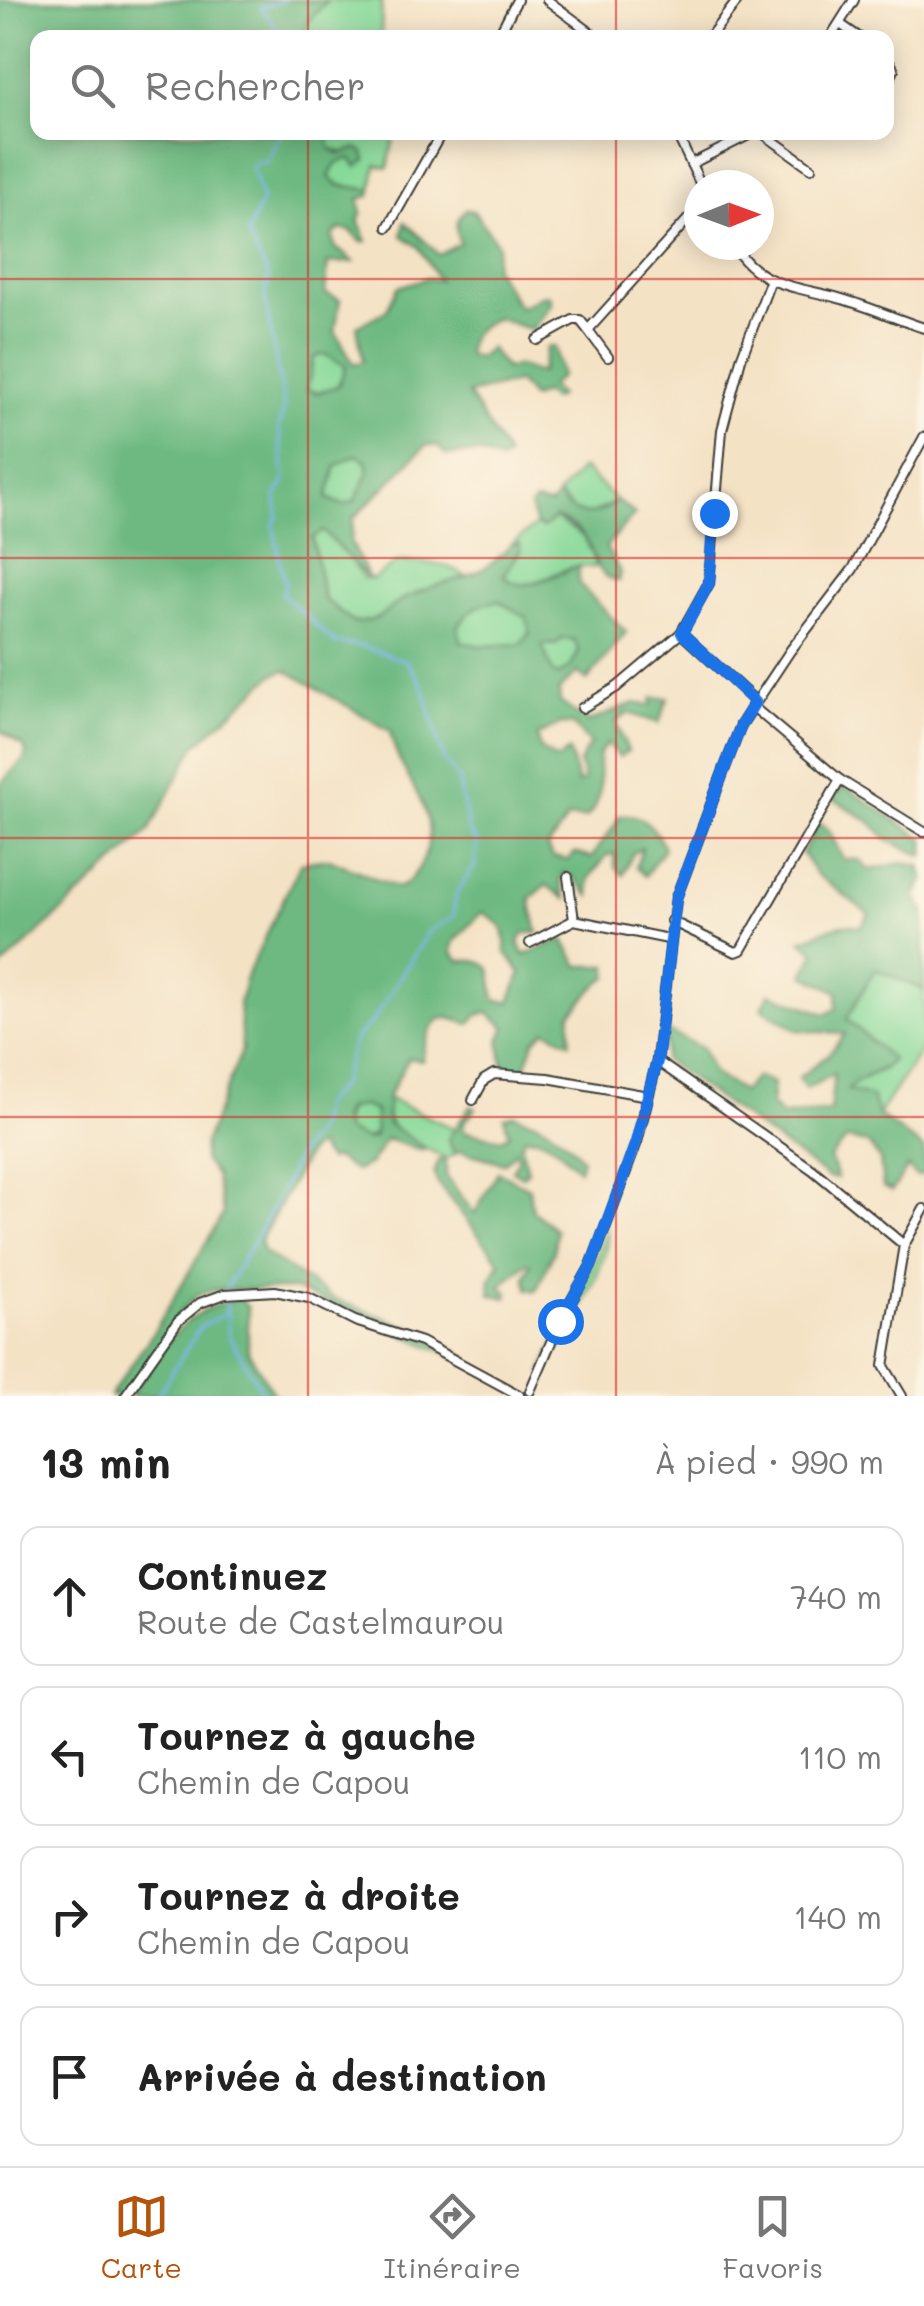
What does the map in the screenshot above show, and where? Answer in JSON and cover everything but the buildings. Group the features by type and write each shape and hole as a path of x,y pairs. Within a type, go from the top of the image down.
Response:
{"street":[{"path":"501,30 518,0"},
{"path":"551,0 588,30"},
{"path":"715,30 738,0"},
{"path":"836,30 854,0"},
{"path":"840,24 849,30"},
{"path":"388,228 438,140"},
{"path":"682,140 695,170"},
{"path":"692,164 742,140"},
{"path":"770,140 811,168"},
{"path":"588,330 684,224"},
{"path":"748,260 770,282 839,298 924,328"},
{"path":"582,708 682,633 709,583 722,430 741,359 770,282"},
{"path":"537,340 573,320 588,330 608,357"},
{"path":"126,1396 178,1321 200,1303 225,1294 275,1291 309,1298 354,1321 438,1349 518,1395 533,1393 560,1321 591,1266 648,1096 657,1061 671,921 713,798 753,704 853,569 924,437"},
{"path":"682,633 753,704 840,780 924,832"},
{"path":"671,921 736,952 741,950 840,780"},
{"path":"568,877 574,920"},
{"path":"530,943 574,920 668,939"},
{"path":"657,1061 813,1170 904,1245"},
{"path":"472,1100 484,1080 494,1074 548,1078 648,1096"},
{"path":"902,1396 884,1366 904,1245 924,1209"}],"green space":[{"path":"0,0 328,0 308,21 305,30 30,30 30,140 328,140 330,148 339,154 357,148 364,152 366,160 357,167 350,158 336,163 329,177 338,185 372,190 370,196 359,199 362,214 358,220 367,241 361,242 351,231 340,229 333,235 335,247 354,262 328,263 325,293 340,300 335,331 354,364 363,361 357,326 386,311 398,287 426,278 439,280 419,247 402,236 405,222 439,255 460,243 458,221 466,209 474,211 498,245 494,267 516,303 521,307 543,295 550,296 552,303 532,330 497,318 479,328 470,341 467,355 478,358 490,348 506,369 517,366 541,373 547,347 555,347 561,376 550,386 559,395 552,400 544,393 532,398 518,382 468,394 507,456 501,461 479,453 446,455 438,446 426,445 353,519 351,542 369,579 323,531 312,538 324,599 354,623 379,617 424,590 474,574 511,545 520,544 520,551 504,575 520,584 579,566 579,584 626,632 587,681 578,672 559,690 560,702 588,722 635,703 651,706 652,698 668,698 659,723 628,713 616,722 628,751 619,757 607,744 599,754 600,788 592,811 586,818 568,818 547,848 553,857 568,860 575,853 592,858 619,816 635,816 652,828 664,848 645,876 636,867 642,848 633,853 623,875 615,867 615,854 607,855 589,879 590,896 564,873 560,882 566,899 546,885 530,899 538,933 524,933 519,942 524,955 563,939 579,966 608,966 608,977 571,1013 570,1042 546,1030 534,1041 524,1072 503,1065 500,1040 506,1027 488,1013 477,1015 470,1024 448,1018 440,1020 428,1036 422,1061 409,1058 387,1098 388,1124 425,1148 386,1139 370,1164 355,1171 335,1158 328,1160 317,1146 308,1153 260,1241 263,1252 336,1300 415,1329 467,1358 465,1361 294,1289 213,1290 197,1295 182,1310 124,1396 110,1396 155,1330 223,1214 215,1175 203,1160 204,1144 242,1050 239,1003 246,977 301,863 329,859 398,888 420,866 429,830 426,814 390,731 286,670 274,674 194,747 149,831 0,969 0,784 26,757 25,748 0,730","holes":["324,354 346,366 338,386 317,393 307,389 314,357","356,455 367,460 368,474 354,502 343,505 327,498 336,466","499,601 527,618 530,633 521,644 480,646 461,642 458,627 470,612","561,639 574,639 579,651 571,667 559,675 553,673 542,645 557,644","561,724 573,725 590,744 579,763 584,780 578,783 569,751 557,760 540,749 537,736","482,912 500,925 506,953 521,973 510,1002 495,1000 489,969 481,962 460,961 452,953 453,943","363,1106 375,1111 374,1137 366,1140 345,1130 342,1116 348,1108"]},
{"path":"328,0 382,0 381,30 305,30 308,21"},
{"path":"328,140 394,140 388,168 376,165 372,190 338,185 329,177 336,163 350,157 366,160 330,148"},
{"path":"324,354 346,366 338,386 317,393 306,389 314,357"},
{"path":"356,455 367,460 369,474 354,502 343,505 327,498 336,466"},
{"path":"582,468 617,501 587,516 578,515 558,495"},
{"path":"558,495 571,509 585,514 601,511 617,501 635,514 606,547 620,572 618,581 601,571 588,543 570,525 555,518 543,528 536,525 530,507 535,502 551,505"},
{"path":"554,518 590,541 595,567 570,568 530,584 511,582 503,575 520,551 519,544 511,545 536,525 543,528"},
{"path":"323,530 335,538 364,579 373,579 399,561 444,565 470,578 404,598 379,621 354,623 324,599 312,537"},
{"path":"499,601 527,618 530,633 521,644 479,646 461,642 458,627 466,616 475,608"},
{"path":"561,639 574,639 579,651 571,667 559,675 553,673 541,645 557,644"},
{"path":"844,786 924,839 924,856 889,841 869,821 833,799"},
{"path":"819,823 830,832 843,859 859,860 869,870 903,863 920,866 924,879 915,897 924,911 924,990 875,969 847,1019 892,1060 848,1090 872,1097 878,1115 924,1149 924,1175 916,1176 908,1167 892,1191 883,1187 880,1159 867,1143 847,1139 830,1158 837,1178 829,1178 664,1060 667,1031 702,1048 713,1073 742,1092 756,1077 773,1083 771,1105 782,1116 830,1111 834,1074 806,1089 798,1078 828,1055 845,1034 797,1030 762,1008 770,993 826,1014 836,1009 838,992 804,975 815,952 801,940 838,926 861,927 869,914 816,874 802,853"},
{"path":"875,969 924,990 924,1046 878,1115 848,1090 855,1081 884,1069 847,1019"},
{"path":"387,1098 455,1129 448,1140 455,1154 446,1159 394,1130 386,1116"},
{"path":"361,1105 373,1110 378,1122 373,1134 361,1139 349,1134 344,1122 349,1110"},
{"path":"470,1106 476,1108 464,1122 463,1131 502,1139 509,1134 504,1117 515,1114 542,1124 565,1141 582,1159 579,1169 555,1147 535,1138 525,1137 521,1146 528,1171 523,1176 512,1171 519,1158 516,1151 504,1163 460,1151 455,1154 448,1139"},
{"path":"446,1159 446,1176 474,1214 498,1172 529,1188 532,1210 556,1230 554,1251 536,1291 528,1289 525,1276 531,1264 527,1263 500,1286 508,1292 507,1298 491,1294 490,1279 500,1262 438,1184 434,1174 439,1160"},
{"path":"607,1229 607,1244 594,1281 546,1373 542,1372 592,1266"},
{"path":"240,1299 248,1307 248,1351 275,1396 130,1396 187,1322 219,1304"}],"waterway":[{"path":"275,30 261,7 285,0"},
{"path":"226,1288 279,1197 298,1154 317,1129 323,1104 341,1085 354,1040 373,1021 429,931 453,917 456,894 475,866 477,841 469,833 458,777 444,760 422,684 406,661 361,646 335,643 282,594 286,585 273,525 278,517 276,496 285,481 279,427 284,406 265,298 269,277 247,234 262,201 252,168 254,163 267,162 277,140"},
{"path":"226,1300 229,1336 265,1396"},
{"path":"157,1396 201,1326 227,1313"}],"route":[{"path":"560,1321 591,1266 636,1142 657,1061 668,939 676,898 741,725 755,702 683,638 685,623 709,583 714,513"}]}
